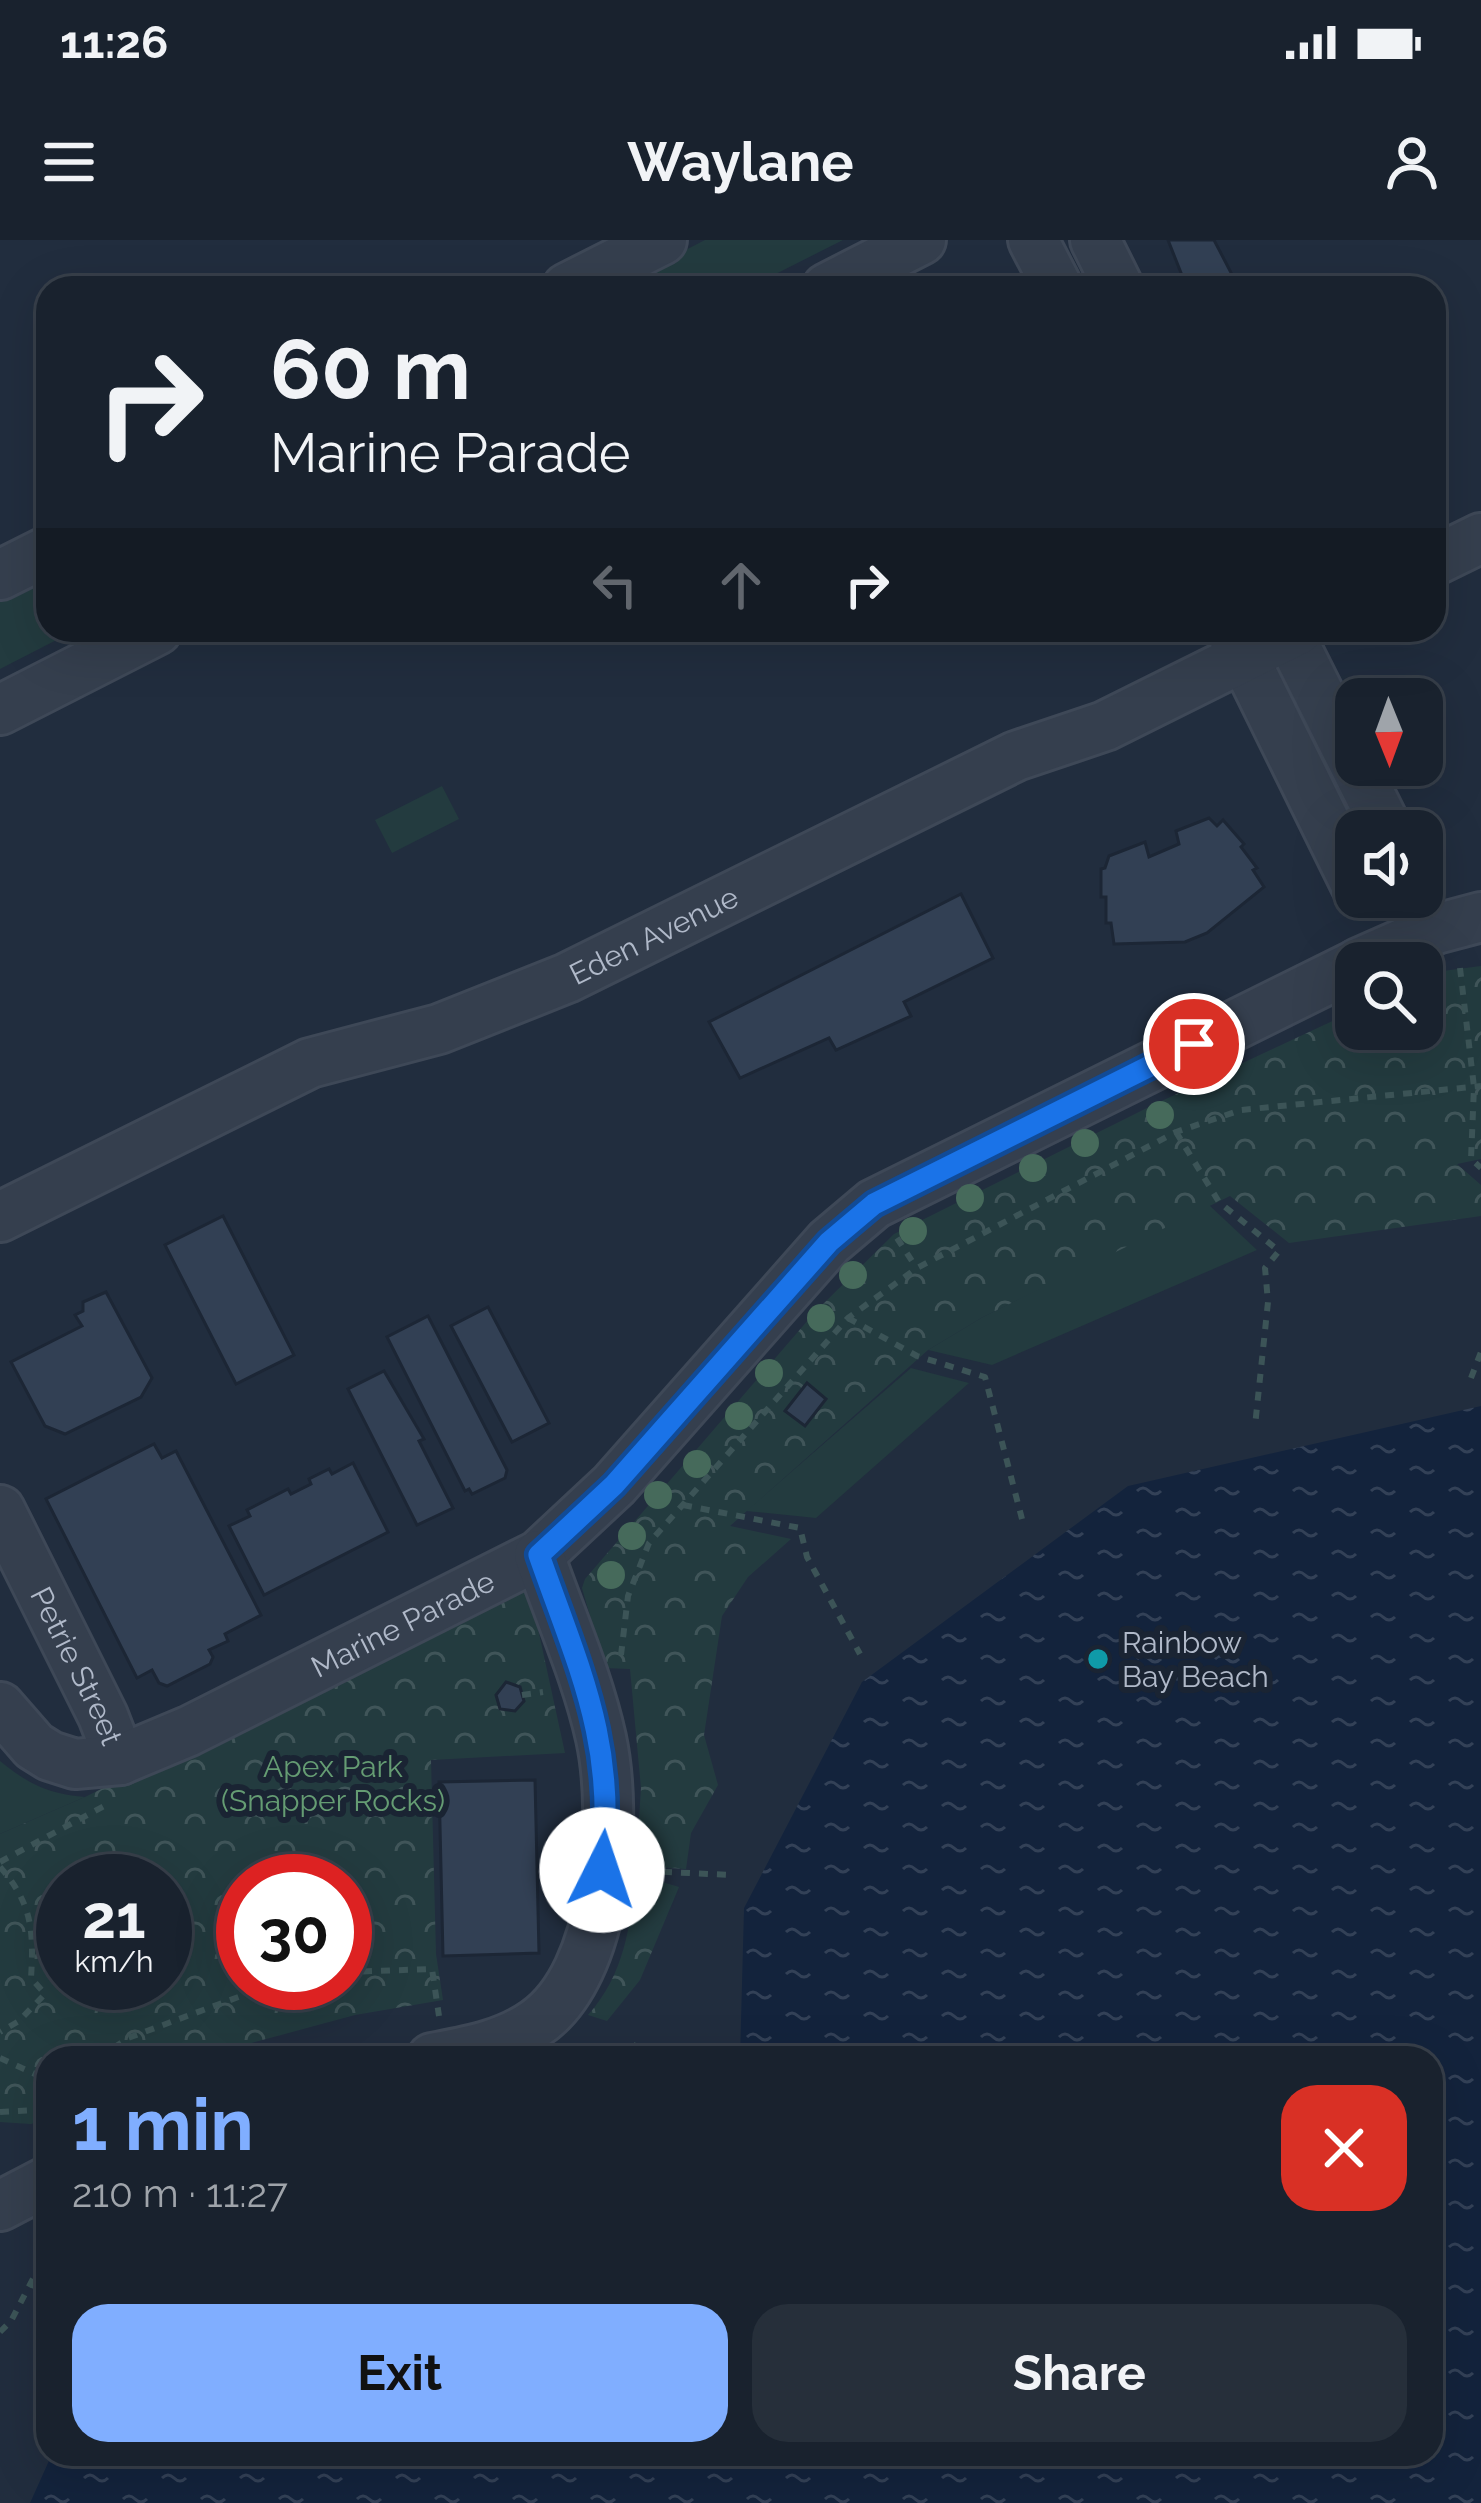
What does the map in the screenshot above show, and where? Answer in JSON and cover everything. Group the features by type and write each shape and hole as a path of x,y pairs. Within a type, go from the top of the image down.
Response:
{"street":[{"path":"591,276 662,240"},
{"path":"850,276 921,240"},
{"path":"1033,240 1052,276"},
{"path":"1095,240 1113,276"},
{"path":"1446,555 1481,538"},
{"path":"0,575 36,557"},
{"path":"0,710 133,642"},
{"path":"1295,642 1312,697 1376,810"},
{"path":"1238,643 1335,842"},
{"name":"Eden Avenue","path":"0,1216 310,1064 439,1029 567,978 1016,756 1105,726 1238,643"},
{"name":"Marine Parade","path":"1413,942 1449,928"},
{"name":"Marine Parade","path":"120,1760 539,1555 614,1485 829,1242 874,1204 1335,975"},
{"name":"Petrie Street","path":"0,1510 103,1715 120,1760"},
{"path":"436,2041 496,2044 539,2022 576,1978 597,1920 607,1787 602,1745 588,1686 539,1555"},
{"path":"0,1707 34,1746 50,1756 85,1765 120,1760"},
{"path":"0,2206 36,2187"}],"path":[{"path":"1449,928 1477,1087 1471,1160 1481,1168"},
{"path":"620,1663 628,1596 649,1543 848,1318 917,1268 1176,1132 1241,1110 1477,1087"},
{"path":"1176,1132 1219,1202 1279,1251 1265,1268 1268,1302 1255,1426"},
{"path":"891,1230 917,1268"},
{"path":"848,1318 916,1356 985,1377 1022,1519"},
{"path":"1471,1378 1481,1352"},
{"path":"683,1505 800,1528 807,1557 860,1654"},
{"path":"522,1695 554,1690"},
{"path":"0,1867 22,1891 34,1938 31,1978 45,1994 19,2021 0,2032"},
{"path":"654,1870 731,1875"},
{"path":"372,1971 432,1969 436,2041"},
{"path":"116,2046 216,2005"},
{"path":"0,2058 36,2074"},
{"path":"0,2112 36,2108"},
{"path":"0,2332 11,2321 36,2273"},
{"path":"30,2284 36,2287"}],"green space":[{"path":"705,240 843,240 772,276 634,276"},
{"path":"36,582 36,642 53,642 0,669 0,599"},
{"path":"442,786 459,819 392,853 375,820"},
{"path":"1481,966 1481,1159 1457,1164 1481,1185 1481,1216 1289,1243 1230,1196 981,1318 928,1350 730,1526 791,1539 748,1577 722,1616 704,1735 718,1785 691,1833 686,1869 636,1866 641,1788 630,1669 605,1668 582,1588 815,1312 894,1234 1335,1020 1335,1050 1443,1050 1443,971"},
{"path":"1208,1204 1257,1250 992,1365 928,1350 981,1318"},
{"path":"911,1368 969,1383 816,1518 746,1511"},
{"name":"Apex Park (Snapper Rocks)","path":"506,1589 530,1592 565,1753 431,1760 436,1954 443,2000 355,2015 240,2046 36,2046 36,2122 0,2122 0,1834 85,1797"},
{"path":"0,1761 40,1786 85,1797 0,1834"},
{"path":"635,1874 679,1887 640,1980 607,2021 588,2015 610,1983 624,1949"}],"water":[{"path":"1481,1406 1481,2503 30,2503 47,2466 1443,2466 1443,2046 740,2046 744,1908 862,1682 1128,1486"}],"building":[{"path":"1168,240 1214,240 1233,276 1182,276"},
{"path":"1209,818 1217,826 1223,820 1244,844 1241,847 1264,887 1207,933 1185,942 1114,944 1111,923 1106,923 1106,897 1101,897 1101,869 1109,856 1145,842 1149,857 1179,844 1176,831"},
{"path":"961,894 993,958 904,1002 911,1016 836,1050 829,1038 740,1078 709,1022"},
{"path":"223,1216 294,1355 236,1384 165,1245"},
{"path":"106,1292 152,1378 141,1397 65,1434 45,1426 11,1362 82,1326 75,1315 83,1311 83,1302"},
{"path":"488,1307 549,1423 512,1442 451,1326"},
{"path":"428,1316 507,1470 505,1478 472,1494 465,1491 387,1337"},
{"path":"384,1371 424,1439 419,1441 453,1508 417,1525 348,1389"},
{"path":"807,1383 826,1399 805,1426 785,1411"},
{"path":"154,1444 162,1458 176,1451 261,1615 225,1634 228,1641 209,1650 210,1664 167,1686 159,1683 152,1670 137,1678 46,1499"},
{"path":"353,1463 388,1532 264,1595 229,1526 250,1516 247,1510 288,1489 291,1494 329,1469 332,1474"},
{"path":"506,1682 520,1687 524,1701 515,1711 500,1709 496,1695"},
{"path":"535,1780 539,1953 443,1956 439,1782"}],"place":[{"name":"Rainbow Bay Beach","path":"1098,1659"}],"route":[{"path":"602,1870 607,1787 602,1745 588,1686 539,1555 614,1485 829,1242 874,1204 1194,1044"}]}
